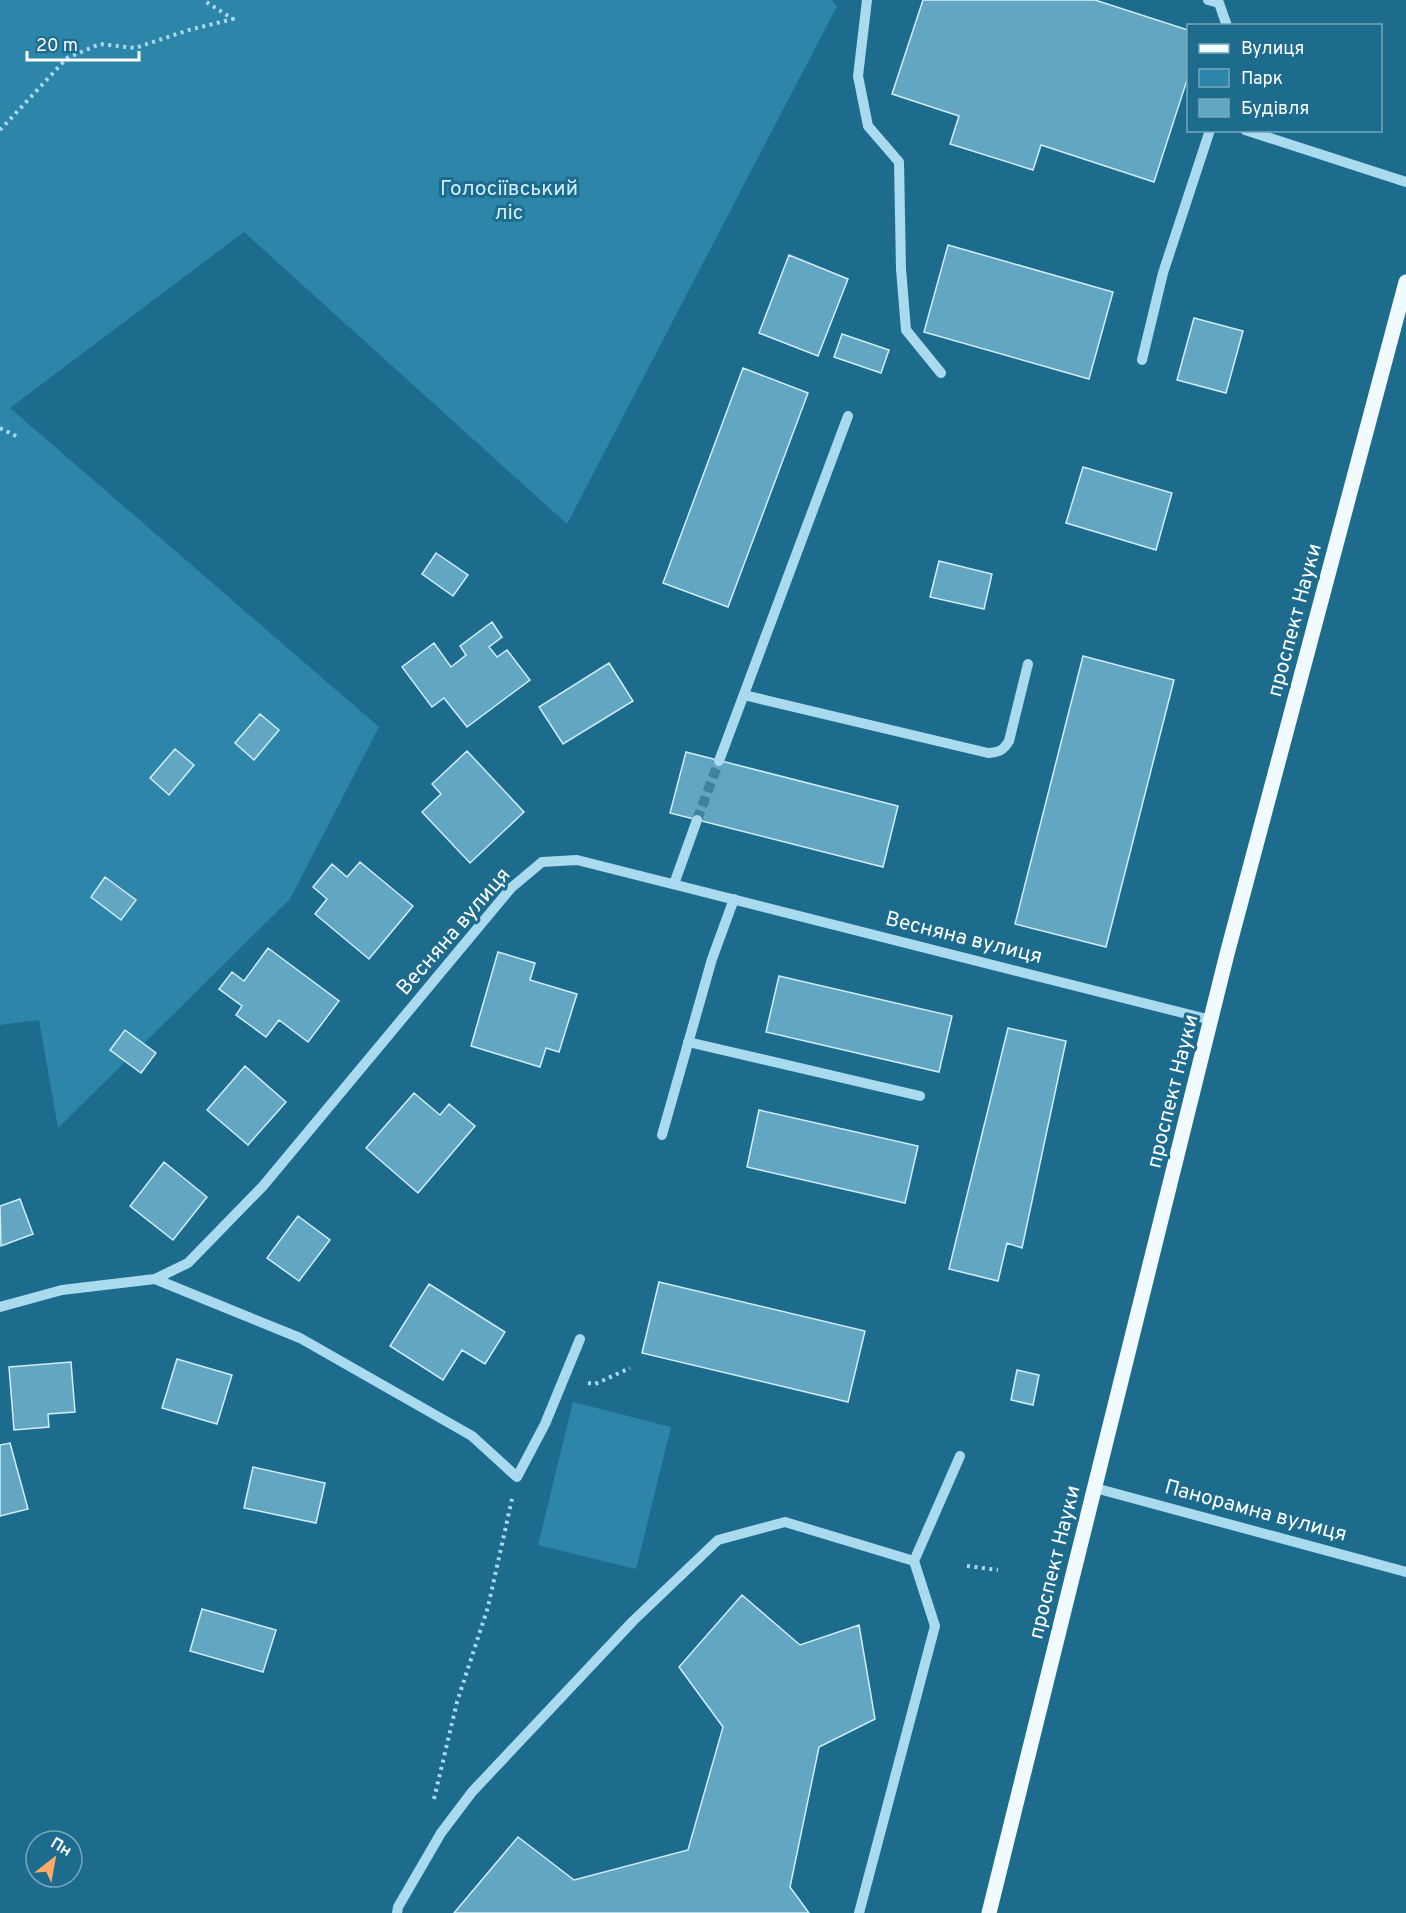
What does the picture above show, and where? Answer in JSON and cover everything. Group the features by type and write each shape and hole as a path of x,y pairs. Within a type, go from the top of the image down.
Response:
{"main road":[{"name":"проспект Науки","path":"989,1913 1211,1020 1406,282"}],"street":[{"path":"867,0 858,76 868,126 899,162 901,269 906,330 941,373"},
{"path":"1208,0 1219,3 1226,24"},
{"path":"1142,360 1163,273 1208,132"},
{"path":"1251,132 1406,182"},
{"path":"719,761 848,416"},
{"path":"744,695 988,753 998,752 1009,741 1028,664"},
{"path":"674,884 697,820"},
{"name":"Весняна вулиця","path":"0,1307 62,1290 155,1279 188,1263 263,1186 511,888 542,862 577,860 1211,1020"},
{"path":"662,1135 712,959 734,899"},
{"path":"688,1042 920,1096"},
{"path":"155,1279 300,1338 472,1436 517,1477 545,1424 580,1339"},
{"path":"859,1913 935,1626 914,1561 960,1456"},
{"name":"Панорамна вулиця","path":"1095,1488 1406,1572"},
{"path":"396,1913 441,1833 472,1792 633,1621 718,1540 784,1522 914,1561"}],"path":[{"path":"0,130 67,58 100,44 135,48 189,30 233,19 203,0"},
{"path":"0,428 18,437"},
{"path":"595,1384 630,1368"},
{"path":"432,1805 457,1702 488,1607 517,1477"},
{"path":"967,1566 998,1570"}],"green space":[{"name":"Голосіївський ліс","path":"0,0 831,0 837,6 567,524 244,232 10,408 379,727 290,899 58,1128 39,1020 0,1025"},
{"path":"573,1402 671,1427 636,1569 538,1545"}],"building":[{"path":"923,0 1095,0 1187,30 1187,80 1154,182 1041,145 1033,170 950,144 959,116 892,94"},
{"path":"948,245 1113,292 1089,379 924,332"},
{"path":"789,255 848,279 818,356 759,333"},
{"path":"1194,318 1243,331 1226,393 1177,380"},
{"path":"842,334 889,350 881,373 834,357"},
{"path":"743,368 808,393 728,607 663,583"},
{"path":"1083,467 1172,493 1156,550 1066,523"},
{"path":"436,553 468,575 453,596 422,574"},
{"path":"939,561 992,574 984,609 930,597"},
{"path":"492,622 502,637 489,647 497,657 507,650 530,680 467,727 444,698 432,707 402,667 434,643 451,667 466,655 460,646"},
{"path":"1083,656 1174,680 1106,947 1015,924"},
{"path":"609,663 633,701 563,744 539,707"},
{"path":"260,714 279,730 254,760 235,743"},
{"path":"175,749 194,765 169,795 150,778"},
{"path":"467,751 524,812 470,863 422,812 441,794 432,784"},
{"path":"686,752 898,806 883,867 670,813"},
{"path":"360,862 413,906 369,959 315,914 327,899 313,887 332,864 347,877"},
{"path":"105,877 136,900 121,920 91,897"},
{"path":"268,948 339,1001 308,1042 279,1020 266,1037 236,1015 242,1006 219,989 232,972 244,981"},
{"path":"498,952 535,963 530,980 577,994 559,1052 546,1048 540,1067 471,1046"},
{"path":"779,976 952,1016 939,1072 766,1032"},
{"path":"1008,1028 1066,1041 1022,1248 1007,1243 998,1281 949,1269"},
{"path":"125,1030 156,1053 141,1073 110,1050"},
{"path":"245,1066 286,1102 248,1145 207,1110"},
{"path":"414,1093 440,1115 449,1104 475,1126 418,1193 366,1148"},
{"path":"759,1110 918,1146 905,1203 747,1167"},
{"path":"164,1162 207,1197 173,1240 130,1206"},
{"path":"20,1199 33,1234 1,1246 0,1206"},
{"path":"298,1216 330,1240 299,1281 267,1258"},
{"path":"659,1282 865,1331 848,1402 642,1353"},
{"path":"429,1284 505,1332 485,1364 462,1350 443,1380 390,1346"},
{"path":"177,1359 232,1375 217,1424 162,1408"},
{"path":"71,1362 75,1412 48,1414 49,1427 14,1430 9,1367"},
{"path":"1017,1370 1039,1375 1033,1405 1011,1400"},
{"path":"10,1443 28,1509 0,1516 0,1445"},
{"path":"253,1467 325,1483 316,1523 244,1508"},
{"path":"742,1595 800,1645 859,1625 875,1719 819,1747 790,1887 809,1913 454,1913 518,1837 574,1880 688,1850 723,1727 679,1667"},
{"path":"202,1609 276,1630 263,1672 190,1651"}],"tunnel":[{"path":"697,820 719,761"}]}
